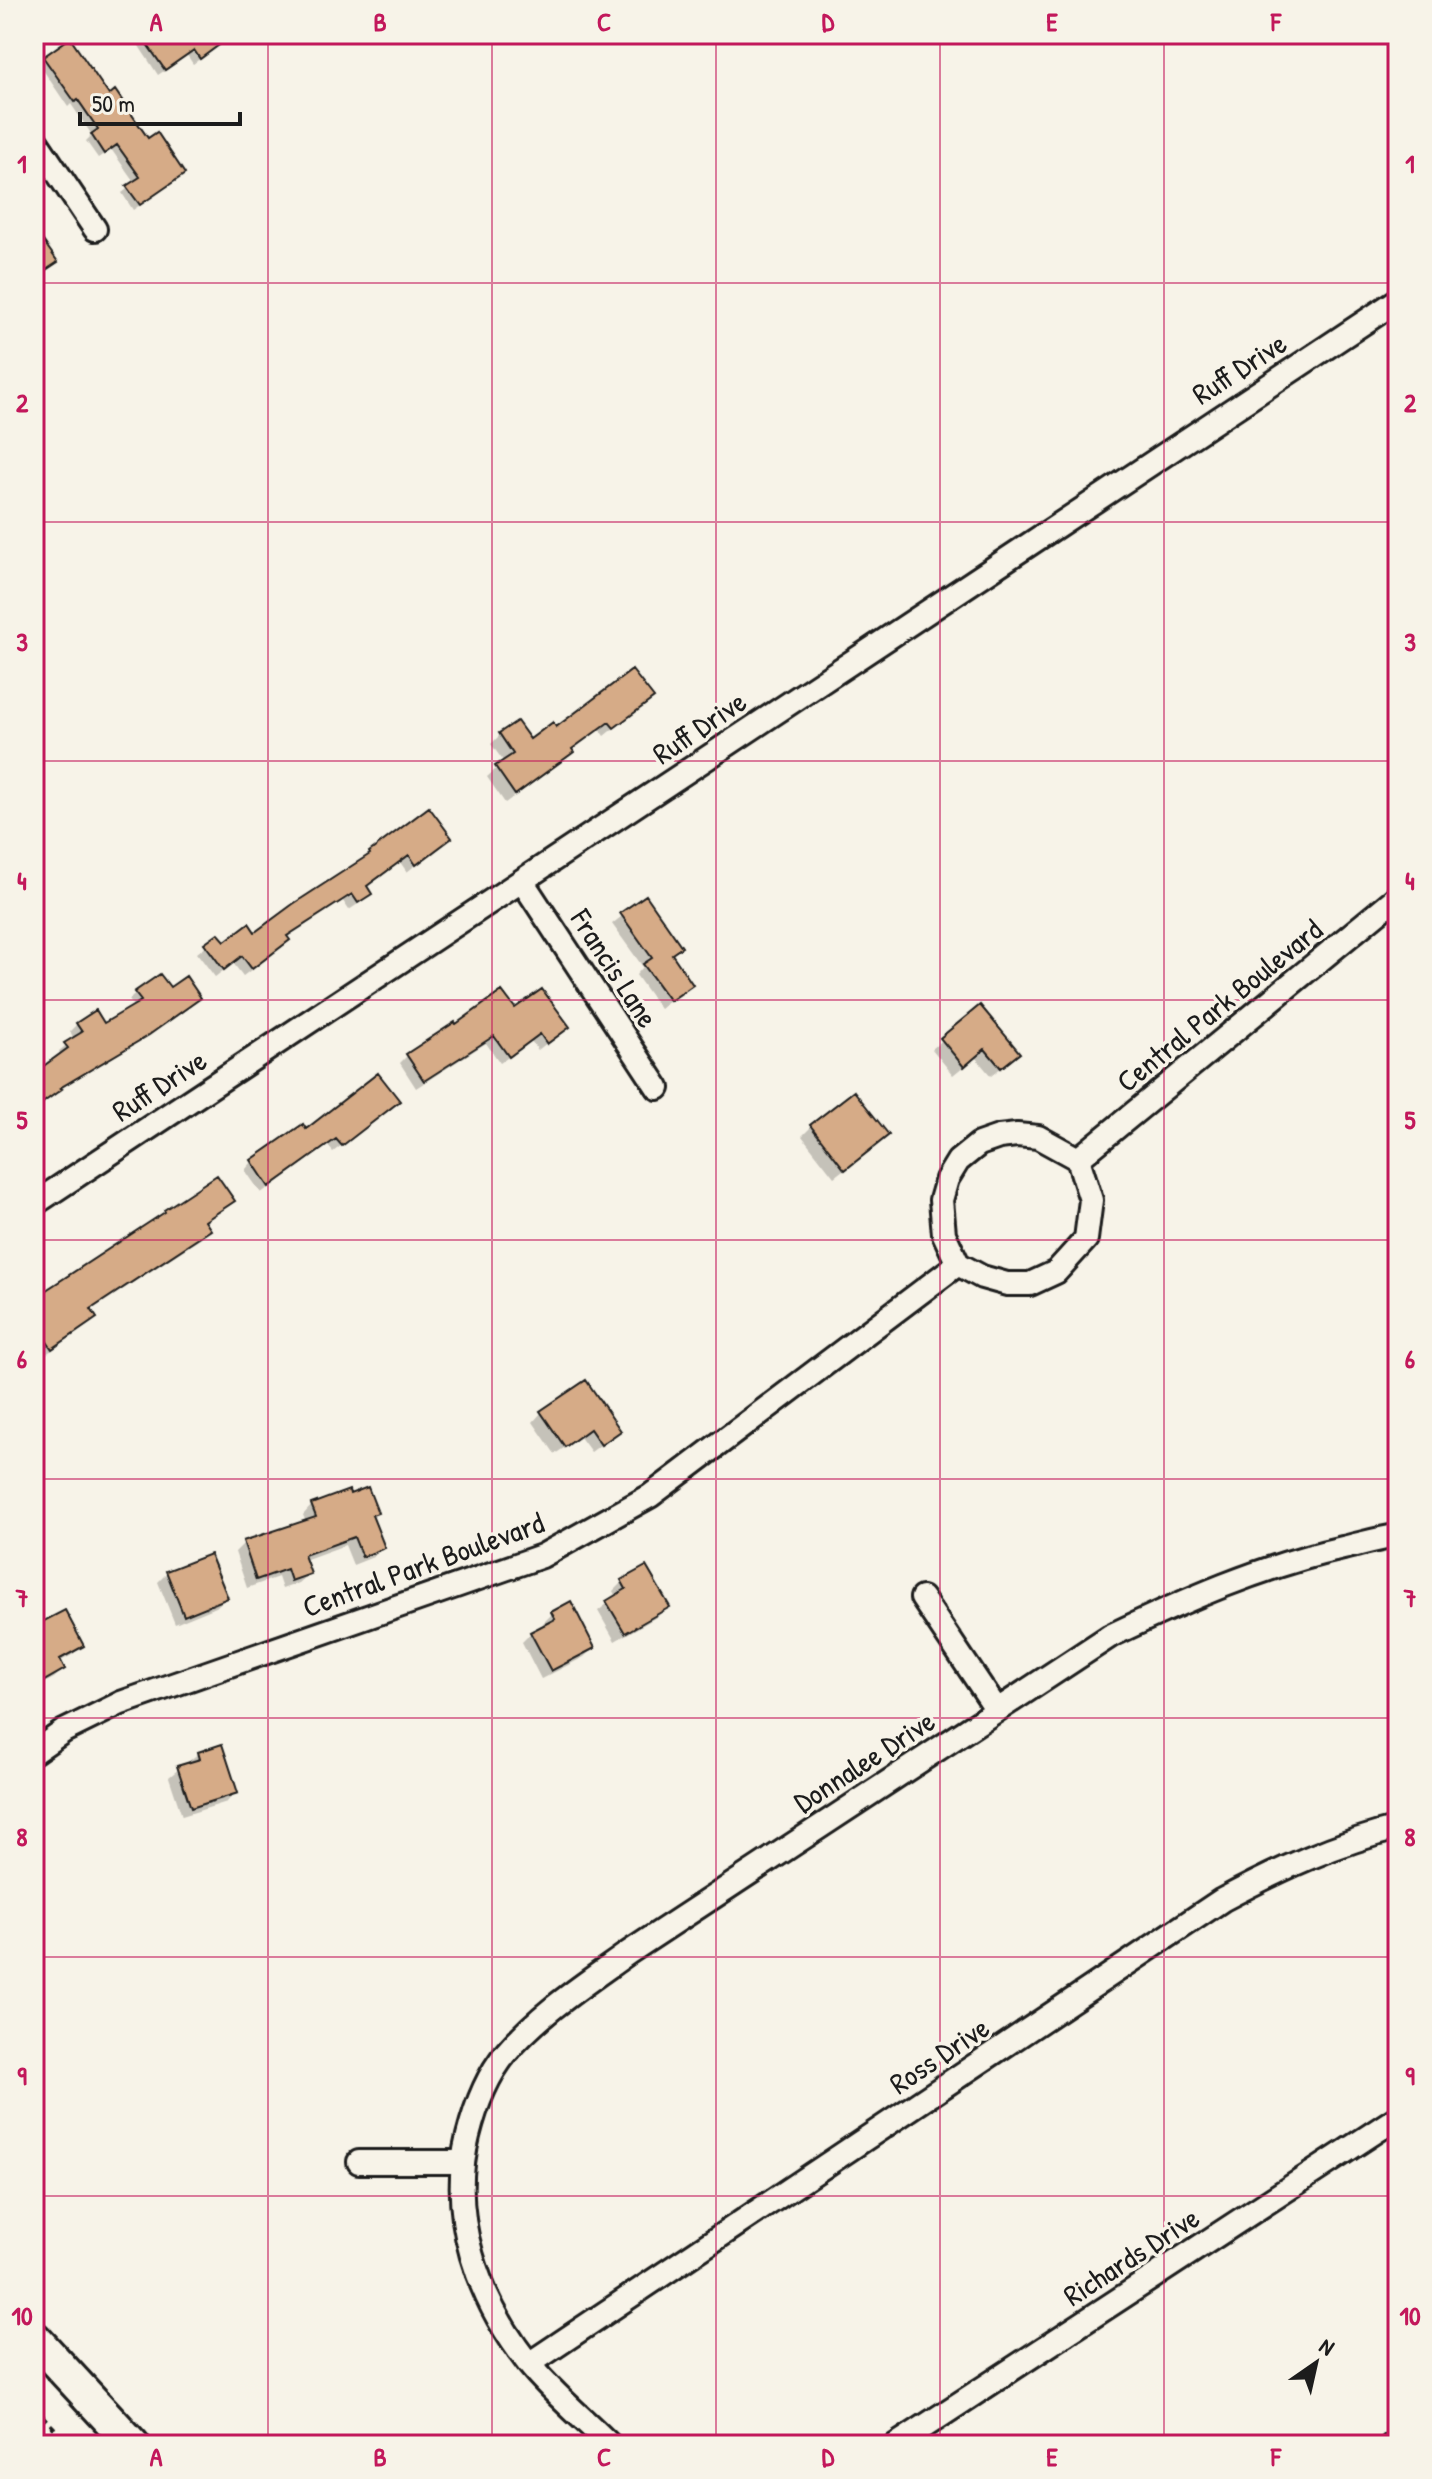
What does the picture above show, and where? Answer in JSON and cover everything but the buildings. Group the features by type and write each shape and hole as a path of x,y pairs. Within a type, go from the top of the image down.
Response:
{"street":[{"path":"34,138 95,229"},
{"name":"Ruff Drive","path":"34,1204 1398,300"},
{"name":"Francis Lane","path":"522,881 658,1088"},
{"name":"Central Park Boulevard","path":"1078,1159 1398,896"},
{"path":"1017,1135 1038,1137 1078,1159 1091,1200 1086,1239 1056,1272 1030,1284 1007,1284 982,1277 958,1264 944,1234 941,1200 947,1179 958,1161 979,1144 1017,1135"},
{"name":"Central Park Boulevard","path":"34,1752 64,1731 121,1703 542,1556 650,1496 958,1264"},
{"name":"Donnalee Drive","path":"610,2445 529,2364 503,2325 470,2252 463,2215 462,2162 475,2110 504,2055 569,1994 641,1944 1110,1636 1228,1583 1318,1553 1398,1536"},
{"path":"922,1598 997,1710"},
{"name":"Ross Drive","path":"529,2364 1222,1900 1271,1874 1367,1835 1398,1828"},
{"name":"Richards Drive","path":"896,2445 1398,2117"},
{"path":"359,2162 462,2162"},
{"path":"34,2338 133,2445"},
{"path":"1392,2445 1398,2441"}],"path":[{"path":"34,2407 54,2428 62,2445"}]}
